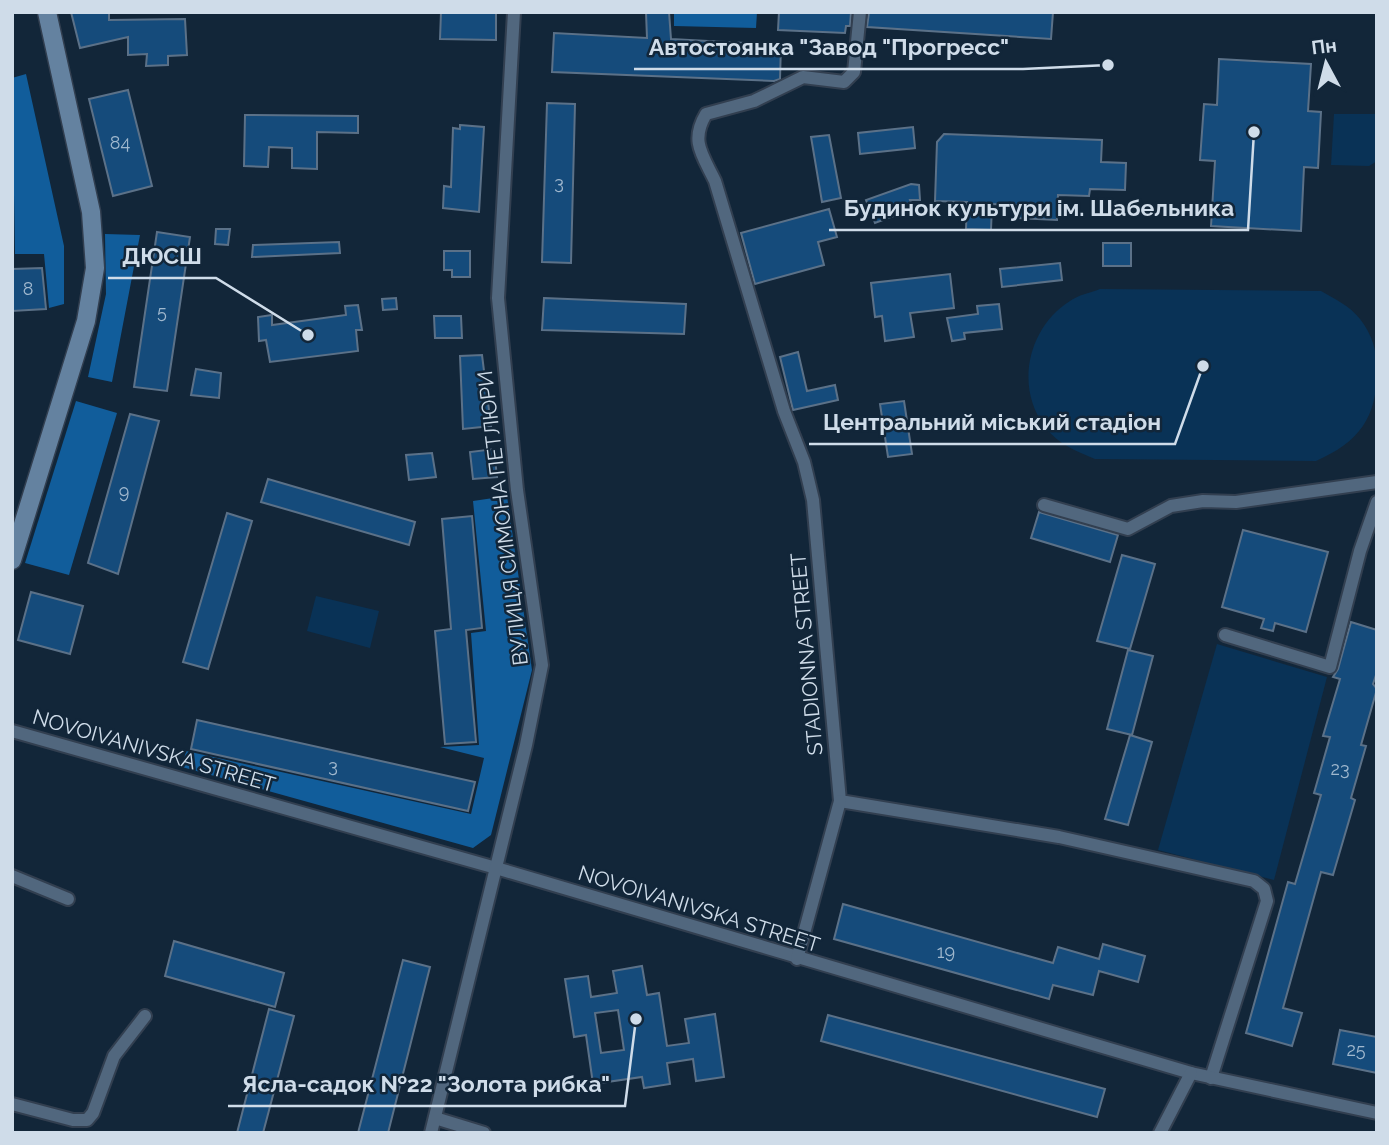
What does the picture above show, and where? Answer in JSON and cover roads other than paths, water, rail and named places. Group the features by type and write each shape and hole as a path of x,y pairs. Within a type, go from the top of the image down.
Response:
{"main road":[{"path":"12,561 86,321 95,268 91,212 47,12"}],"street":[{"name":"ВУЛИЦЯ СИМОНА ПЕТЛЮРИ","path":"431,1133 542,665 517,490 498,298 514,12"},
{"name":"STADIONNA STREET","path":"839,800 813,500 804,462 784,411 715,181 699,148 696,131 706,114 754,101 803,77 844,82 854,72 860,12"},
{"path":"1044,505 1128,529 1171,506 1203,501 1236,502 1377,482"},
{"path":"1225,635 1329,667 1360,551 1377,502"},
{"name":"NOVOIVANIVSKA STREET","path":"12,731 496,868 797,959 1191,1073 1377,1113"},
{"path":"797,959 839,800 1059,837 1254,881 1264,889 1267,901 1211,1078"},
{"path":"12,876 68,899"},
{"path":"12,1104 73,1120 87,1120 93,1113 114,1056 145,1016"},
{"path":"1160,1133 1191,1073"},
{"path":"435,1118 484,1133"}],"place":[{"name":"Автостоянка \"Завод \"Прогресс\"","path":"1108,65"},
{"name":"Будинок культури ім. Шабельника","path":"1254,132"},
{"name":"ДЮСШ","path":"308,335"},
{"name":"Центральний міський стадіон","path":"1203,366"},
{"name":"Ясла-садок №22 \"Золота рибка\"","path":"636,1019"}]}
